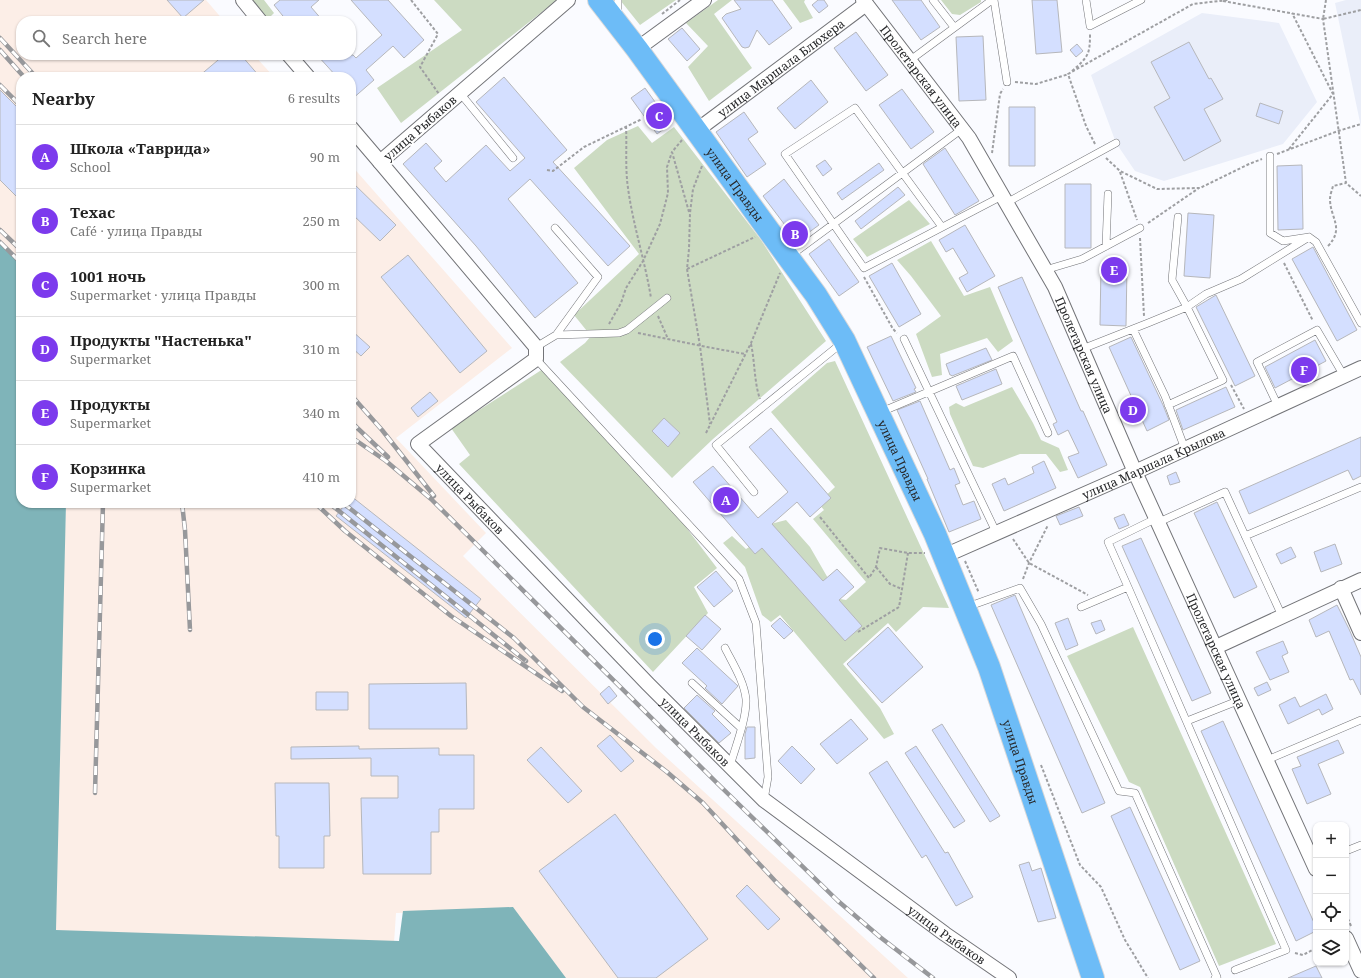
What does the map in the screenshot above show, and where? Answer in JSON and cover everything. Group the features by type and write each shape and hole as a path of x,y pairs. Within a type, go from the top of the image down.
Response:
{"main road":[{"name":"улица Правды","path":"599,0 637,49 686,138 785,263 816,296 844,340 878,413 936,555 964,608 989,667 1093,978"}],"street":[{"path":"243,0 256,16"},
{"name":"улица Рыбаков","path":"568,0 380,162 536,353 418,444 648,684 764,800 945,934 1009,978"},
{"path":"637,49 704,0"},
{"name":"Пролетарская улица","path":"864,2 969,138 1055,287 1135,472 1313,860"},
{"name":"улица Маршала Блюхера","path":"686,138 864,2"},
{"path":"293,60 304,72"},
{"path":"356,134 380,162"},
{"name":"улица Маршала Крылова","path":"936,555 1001,530 1135,472 1361,368"},
{"path":"1216,647 1361,580"},
{"path":"1341,588 1361,633"},
{"path":"1349,945 1361,971"}],"lane":[{"path":"618,0 618,26"},
{"path":"933,0 954,27"},
{"path":"909,61 993,0 1007,82"},
{"path":"1086,0 1090,26 1141,0"},
{"path":"460,93 513,158"},
{"path":"942,227 855,108 785,154 864,268 942,227 1004,199 1116,143"},
{"path":"785,263 834,224 962,129"},
{"path":"1270,156 1270,233 1283,241 1309,237 1316,242 1361,323"},
{"path":"1106,246 1108,194"},
{"path":"1168,405 1223,380 1172,280 1178,217"},
{"path":"555,228 598,277 556,335 536,353 739,579 756,623 768,777 764,800"},
{"path":"1045,270 1082,259 1140,228"},
{"path":"1082,349 1187,307 1206,294 1241,279 1309,237"},
{"path":"556,335 619,333 627,330 667,298"},
{"path":"1133,329 1168,405 1185,449"},
{"path":"1278,406 1257,362 1318,330 1344,376"},
{"path":"754,492 716,445 844,340"},
{"path":"904,340 1001,530"},
{"path":"878,413 1013,356 1048,433"},
{"path":"1246,536 1361,486"},
{"path":"1236,970 1286,950 1108,542 1225,492 1282,616"},
{"path":"1081,607 1128,587"},
{"path":"964,608 1020,588 1040,624 1119,791 1135,793 1216,977 1215,978"},
{"path":"725,648 741,679 746,700 743,720 730,766"},
{"path":"692,683 741,728"},
{"path":"1187,721 1240,700"},
{"path":"1267,760 1361,720"},
{"path":"1349,850 1361,845"}],"path":[{"path":"411,0 438,34 420,67 446,105"},
{"path":"657,17 680,0"},
{"path":"992,156 1000,94 1007,82 1036,84 1068,74 1193,4 1228,0"},
{"path":"1326,0 1323,19 1346,183 1361,196"},
{"path":"1220,1 1323,19 1361,10"},
{"path":"1292,14 1333,94"},
{"path":"1068,74 1086,58 1090,44 1090,26"},
{"path":"1068,74 1086,126 1099,152 1120,170 1157,189 1200,188"},
{"path":"1288,150 1333,94"},
{"path":"547,170 553,171 584,147 642,119"},
{"path":"1140,228 1200,188 1250,164 1338,131 1361,124"},
{"path":"626,126 628,186 634,222 655,309 668,339"},
{"path":"599,333 610,323 621,303 626,288 643,261 660,224 668,193 667,167 672,152 686,138"},
{"path":"672,152 690,213"},
{"path":"707,171 702,165 693,189 687,269 700,346 710,424"},
{"path":"1120,170 1140,228 1145,325"},
{"path":"1322,253 1333,241 1337,227 1332,212 1330,197 1333,186 1346,183"},
{"path":"687,269 755,237"},
{"path":"1280,255 1318,330"},
{"path":"706,434 751,343 785,263"},
{"path":"864,268 864,277 893,329 904,340"},
{"path":"627,330 745,354"},
{"path":"751,343 758,392 763,407"},
{"path":"1223,380 1228,379 1246,413"},
{"path":"1020,588 1029,563 1057,506"},
{"path":"820,517 869,578 876,568 880,548 908,553 936,555"},
{"path":"1001,530 1029,563 1098,600"},
{"path":"858,632 899,607 908,553"},
{"path":"876,568 890,584 902,589"},
{"path":"1286,950 1303,955 1313,950"}],"shaded area":[{"path":"0,0 206,0 220,16 16,16 16,60 259,60 269,72 16,72 16,262 0,246"},
{"path":"1346,0 1361,0 1361,127 1335,3"},
{"path":"1202,13 1279,23 1317,102 1283,144 1164,181 1135,171 1116,143 1091,75"},
{"path":"356,171 512,348 396,438 486,533 463,556 656,748 908,978 556,978 510,911 396,913 394,943 52,933 66,508 356,508"}],"green space":[{"path":"248,0 264,0 274,13 271,16 262,16"},
{"path":"434,0 557,0 401,123 377,88 462,30"},
{"path":"620,0 676,0 640,25"},
{"path":"718,0 732,0 714,14 752,68 709,101 688,67 708,46 686,23"},
{"path":"783,0 805,0 804,2 813,18 800,23"},
{"path":"941,0 981,0 981,2 960,15 952,14"},
{"path":"638,126 652,143 674,127 761,240 826,341 713,439 672,478 560,362 585,343 591,336 574,315 639,254 574,168 607,140"},
{"path":"909,200 930,224 867,257 853,239"},
{"path":"931,241 964,296 990,287 1013,341 998,352 987,338 940,354 942,375 932,377 916,334 941,316 897,260"},
{"path":"835,361 949,608 923,607 896,632 888,623 843,664 880,708 894,734 884,739 780,615 771,622 762,615 745,567 723,543 732,536 746,549 754,544 767,525 786,520 810,547 840,599 846,600 866,582 813,519 824,510 818,503 835,487 771,412 827,363"},
{"path":"543,369 663,497 717,568 694,587 708,613 653,672 459,464 470,455 451,428"},
{"path":"1012,387 1041,440 1059,448 1068,470 1060,472 1046,454 1020,454 983,468 973,466 950,414 949,407 956,403 964,407"},
{"path":"1133,627 1276,944 1219,966 1140,787 1129,782 1067,656"}],"water":[{"path":"0,243 16,258 16,508 66,508 56,930 399,941 403,911 513,907 566,978 0,978"}],"building":[{"path":"167,0 204,0 185,16 181,16"},
{"path":"280,0 319,0 311,7 319,16 283,16 274,5"},
{"path":"351,0 388,0 424,40 404,58 393,46 366,70 374,80 356,96 356,72 332,72 322,60 356,60 356,58 382,35"},
{"path":"734,0 772,0 792,28 769,45 757,30 749,47 742,47 722,18 726,14 741,9"},
{"path":"818,0 824,0 828,6 819,13 812,5"},
{"path":"892,0 921,0 940,27 921,40"},
{"path":"1032,0 1057,0 1062,52 1036,54"},
{"path":"682,28 700,49 687,61 668,39"},
{"path":"856,32 888,75 866,91 834,48"},
{"path":"983,36 986,100 959,101 956,37"},
{"path":"1189,42 1209,79 1211,78 1223,99 1204,109 1221,141 1184,161 1154,107 1170,98 1151,62"},
{"path":"1077,44 1083,51 1076,57 1070,50"},
{"path":"218,60 245,60 256,72 204,72"},
{"path":"504,77 567,150 553,162 630,246 608,266 530,179 508,199 578,283 535,318 476,246 403,164 426,143 442,161 434,168 446,182 486,145 510,171 525,158 476,102"},
{"path":"811,80 828,102 795,129 777,108"},
{"path":"645,88 671,124 657,134 631,98"},
{"path":"902,89 934,132 911,149 879,105"},
{"path":"0,90 16,106 16,196 0,180"},
{"path":"1260,103 1283,111 1279,124 1256,116"},
{"path":"1009,107 1035,107 1035,166 1009,166"},
{"path":"744,112 758,132 748,139 766,164 747,177 716,132"},
{"path":"945,148 979,201 955,215 923,164"},
{"path":"825,160 832,169 823,176 816,166"},
{"path":"879,163 884,170 842,200 837,193"},
{"path":"1302,165 1303,229 1278,230 1277,166"},
{"path":"784,179 819,225 797,241 763,196"},
{"path":"1065,184 1091,184 1091,248 1065,248"},
{"path":"356,186 396,225 380,241 356,218"},
{"path":"898,187 905,195 861,229 855,221"},
{"path":"1188,213 1214,215 1210,278 1184,276"},
{"path":"965,225 995,276 967,292 959,278 968,273 953,248 946,252 939,240"},
{"path":"829,239 859,282 839,296 809,254"},
{"path":"1313,247 1357,330 1337,341 1292,259"},
{"path":"408,255 487,351 460,373 381,277"},
{"path":"892,263 921,314 899,327 869,276"},
{"path":"1101,265 1127,266 1126,326 1100,325"},
{"path":"1022,277 1081,411 1083,411 1107,465 1078,478 1068,457 1079,453 1068,430 1058,435 1053,424 1057,422 998,287"},
{"path":"1216,295 1255,376 1235,386 1196,307"},
{"path":"356,334 370,347 361,356 356,352"},
{"path":"891,336 916,388 914,389 916,392 893,401 867,347"},
{"path":"1131,337 1169,420 1147,431 1109,347"},
{"path":"1315,340 1326,361 1275,388 1265,367"},
{"path":"986,348 992,360 952,376 950,375 946,364"},
{"path":"996,369 1002,384 962,400 956,386"},
{"path":"1226,387 1235,407 1183,430 1176,410"},
{"path":"430,392 438,401 418,417 411,408"},
{"path":"920,401 950,470 954,468 960,483 955,485 963,505 974,501 981,519 949,532 928,479 897,410"},
{"path":"664,418 680,433 668,447 652,431"},
{"path":"771,428 831,498 810,517 797,502 772,524 823,581 837,569 854,587 839,600 862,626 845,641 762,548 755,554 693,482 713,466 758,518 788,492 749,447"},
{"path":"1361,437 1361,476 1353,480 1348,470 1249,514 1239,491"},
{"path":"1044,461 1056,488 1004,511 992,484 1005,478 1008,485 1034,473 1032,467"},
{"path":"1176,472 1180,482 1170,485 1167,476"},
{"path":"356,500 481,599 466,618 336,516 342,508 356,508"},
{"path":"1217,502 1257,587 1234,598 1194,513"},
{"path":"1079,507 1083,516 1060,525 1056,516"},
{"path":"1124,514 1129,525 1119,529 1114,518"},
{"path":"1141,538 1211,693 1192,701 1122,546"},
{"path":"1335,544 1342,564 1321,572 1314,552"},
{"path":"1291,547 1296,557 1281,564 1276,554"},
{"path":"716,571 733,591 714,607 697,587"},
{"path":"1015,595 1105,803 1082,813 991,605"},
{"path":"1337,605 1361,657 1361,695 1353,679 1350,680 1329,631 1316,637 1309,620"},
{"path":"705,615 721,629 702,650 686,636"},
{"path":"780,618 793,631 784,639 771,626"},
{"path":"1068,618 1078,645 1066,650 1055,623"},
{"path":"1101,620 1105,630 1096,634 1091,623"},
{"path":"888,627 923,667 882,703 847,664"},
{"path":"1283,641 1288,653 1282,656 1289,672 1270,680 1256,652"},
{"path":"697,648 738,686 722,704 705,688 707,686 682,663"},
{"path":"1267,682 1271,690 1258,696 1254,688"},
{"path":"466,683 467,729 369,729 369,684"},
{"path":"609,686 617,696 608,704 600,694"},
{"path":"316,692 348,692 348,710 316,710"},
{"path":"1326,694 1333,709 1322,715 1319,709 1288,724 1279,705 1295,697 1300,707"},
{"path":"697,695 715,711 712,714 731,733 719,743 684,708"},
{"path":"851,719 868,739 837,764 820,744"},
{"path":"1223,721 1313,920 1313,932 1296,941 1201,731"},
{"path":"942,724 1000,816 990,822 932,730"},
{"path":"747,727 755,727 755,758 745,759 745,734"},
{"path":"610,735 634,761 621,772 597,746"},
{"path":"1338,740 1344,753 1318,764 1331,794 1307,804 1292,769 1301,766 1297,757"},
{"path":"359,746 359,749 439,748 439,755 474,755 474,809 439,809 439,832 431,832 431,874 363,874 361,798 398,798 398,776 371,776 371,758 291,759 291,747"},
{"path":"792,746 815,769 801,784 778,761"},
{"path":"916,746 965,821 954,828 905,753"},
{"path":"541,747 582,791 568,803 527,760"},
{"path":"887,761 945,853 948,852 973,897 956,906 926,855 922,858 869,773"},
{"path":"275,783 329,783 330,836 324,836 324,868 279,868 279,836 276,836"},
{"path":"1130,807 1200,961 1180,970 1111,816"},
{"path":"615,814 708,939 656,978 618,978 539,871"},
{"path":"1029,862 1032,871 1041,868 1056,918 1038,922 1019,865"},
{"path":"747,885 780,919 768,930 736,896"},
{"path":"1316,966 1322,978 1288,978"}],"railway":[{"path":"0,38 16,55"},
{"path":"0,50 20,72"},
{"path":"20,60 31,72"},
{"path":"0,85 16,101"},
{"path":"0,230 16,245"},
{"path":"0,242 16,258"},
{"path":"356,401 382,430 434,496"},
{"path":"356,427 388,457"},
{"path":"356,440 386,461 431,499 838,901 880,937 933,978"},
{"path":"95,793 103,508"},
{"path":"183,508 190,630"},
{"path":"320,508 345,531 451,616 562,691"},
{"path":"335,508 526,661"},
{"path":"349,508 514,638 583,707 667,772 703,803 777,883 874,978"}],"place":[{"name":"1001 ночь","path":"659,116"},
{"name":"Техас","path":"795,234"},
{"name":"Продукты","path":"1114,270"},
{"name":"Корзинка","path":"1304,370"},
{"name":"Продукты \"Настенька\"","path":"1133,410"},
{"name":"Школа «Таврида»","path":"726,500"}]}
